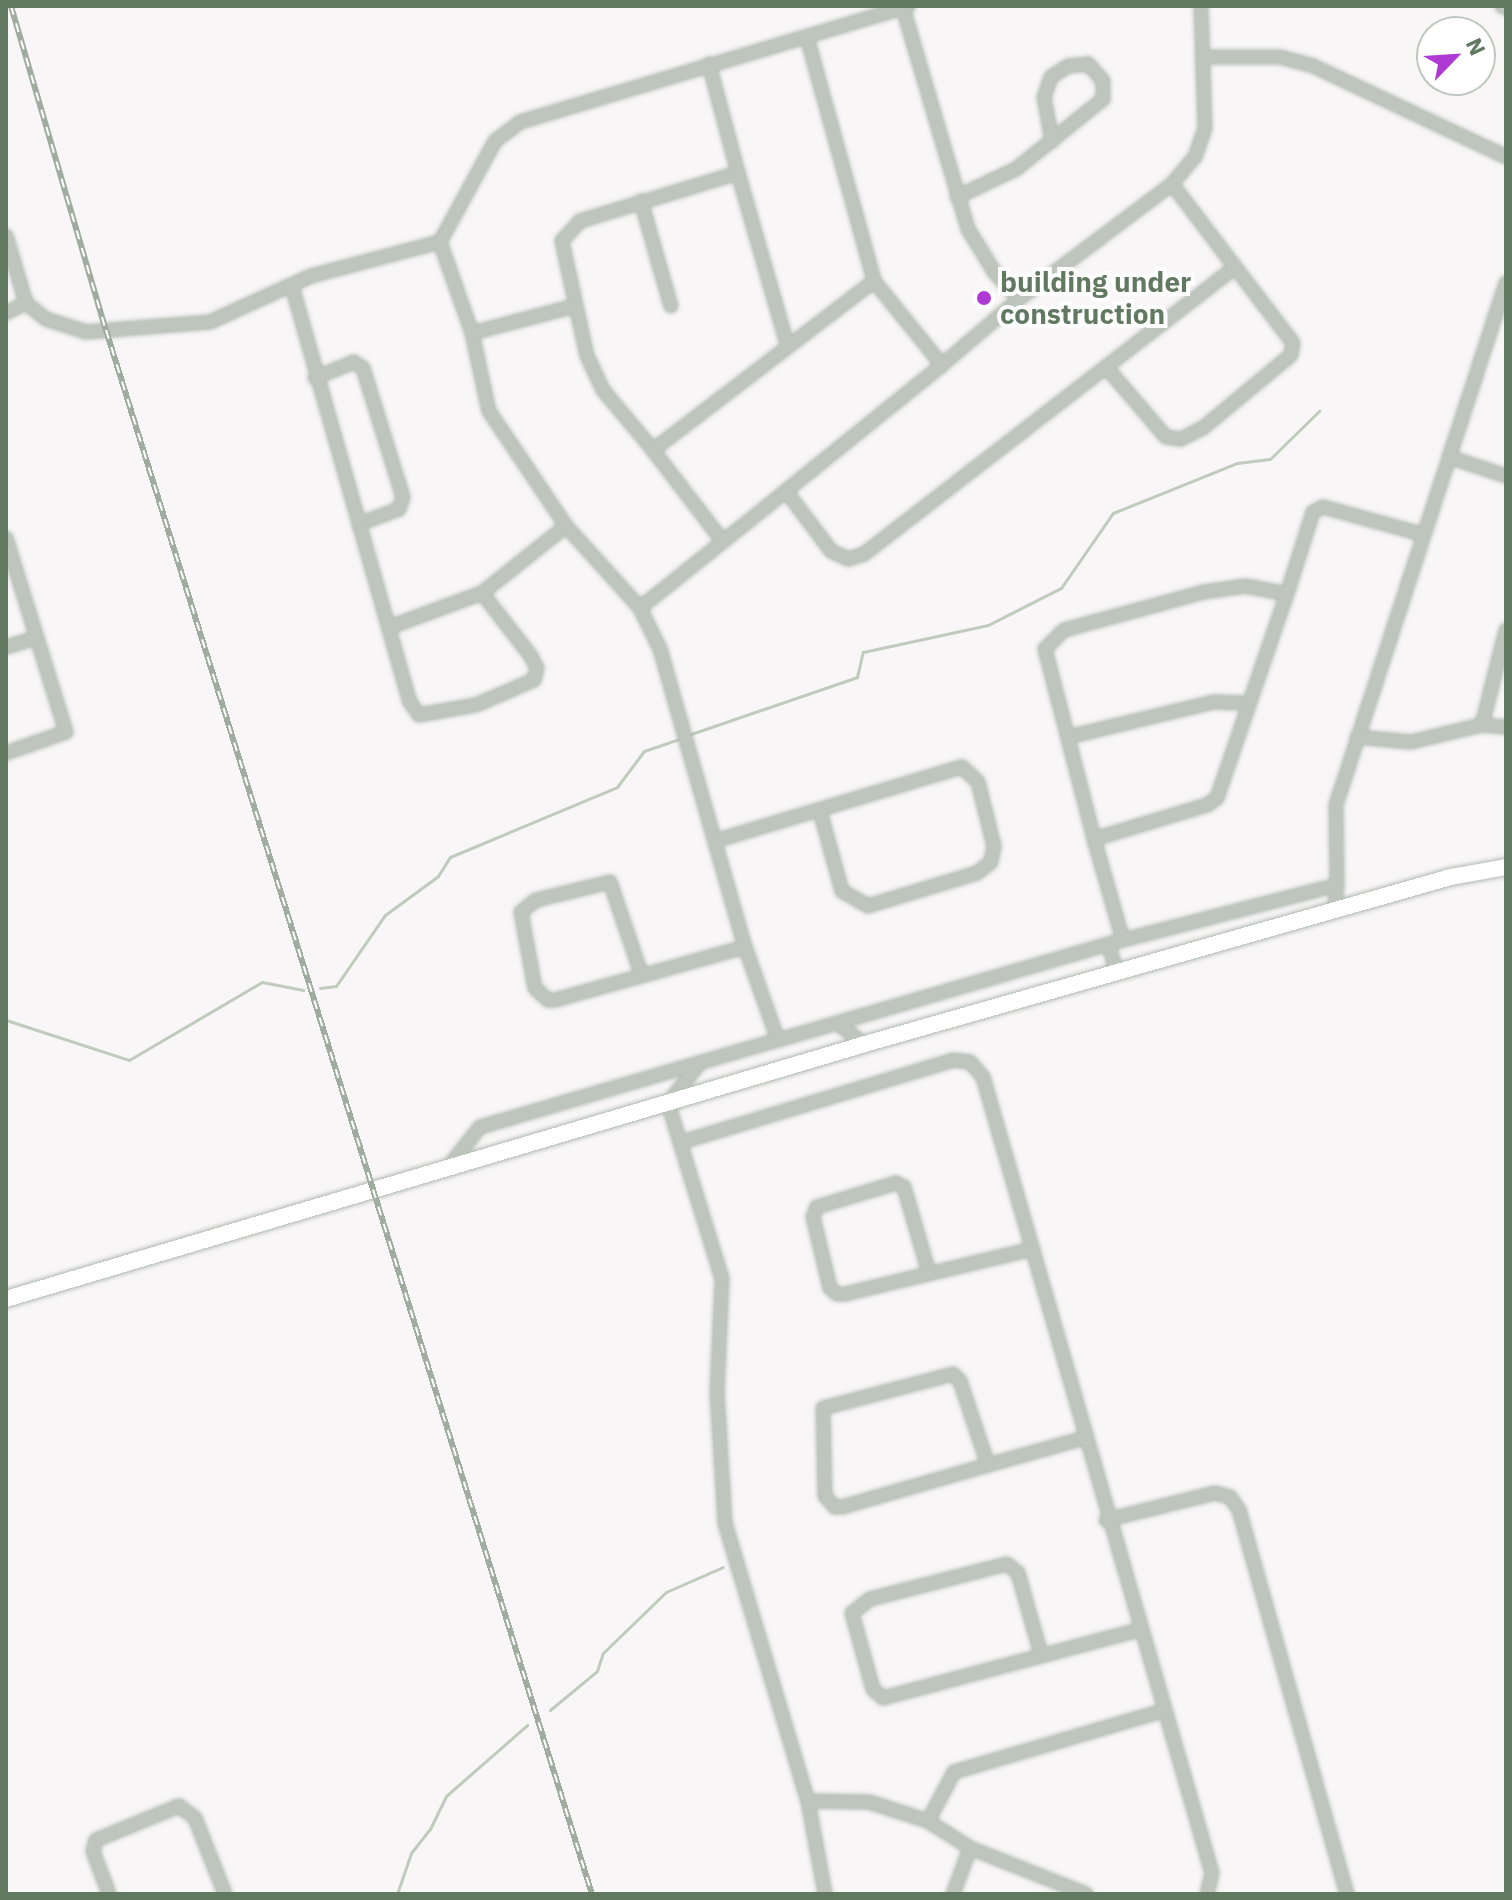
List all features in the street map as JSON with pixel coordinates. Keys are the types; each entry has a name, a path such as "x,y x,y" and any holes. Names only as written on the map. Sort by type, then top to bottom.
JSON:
{"street":[{"path":"640,608 721,539 786,491 942,365 1019,299 1172,184 1195,157 1205,128 1201,6"},
{"path":"6,236 26,303 72,330 210,322 292,286 440,242 495,141 520,122 906,7 957,197 995,273 1019,299"},
{"path":"807,37 874,281 942,365"},
{"path":"1205,57 1280,57 1313,66 1506,157"},
{"path":"709,64 787,344"},
{"path":"957,197 1016,169 1052,141 1103,99 1103,81 1088,64 1068,66 1051,77 1044,97 1052,141"},
{"path":"721,539 603,390 587,356 562,241 569,229 641,201 738,173"},
{"path":"1106,367 1166,437 1181,439 1203,428 1291,355 1293,343 1172,184"},
{"path":"641,201 671,306"},
{"path":"440,242 472,333 489,411 566,526 640,608 660,649 718,840 745,947 778,1040"},
{"path":"786,491 831,551 848,559 864,554 1235,267"},
{"path":"653,450 787,344 874,281"},
{"path":"1335,910 1336,805 1506,283"},
{"path":"292,286 315,378 410,702 419,715 514,692 534,680 537,668 482,593"},
{"path":"6,313 26,303"},
{"path":"472,333 575,306"},
{"path":"315,378 354,362 363,368 403,497 399,509 359,524"},
{"path":"1449,457 1506,476"},
{"path":"1094,839 1217,798 1313,512 1323,507 1422,534"},
{"path":"390,627 482,593 566,526"},
{"path":"6,538 66,732 6,753"},
{"path":"1123,940 1045,649 1052,637 1204,592 1246,586 1287,594"},
{"path":"1482,725 1506,630"},
{"path":"6,647 36,638"},
{"path":"1068,737 1214,702 1248,703"},
{"path":"1357,737 1411,742 1482,725 1506,727"},
{"path":"718,840 962,767 978,782 994,846 991,862 977,873 868,906 842,891 820,811"},
{"path":"6,1299 865,1044 1451,877 1506,867"},
{"path":"642,976 610,882 536,900 521,912 520,928 542,997 555,1000 642,976 745,947"},
{"path":"445,1171 480,1127 1108,944 1337,885"},
{"path":"1108,944 1117,972"},
{"path":"838,1024 865,1044"},
{"path":"682,1142 953,1060 970,1062 983,1077 1106,1520 1212,1873 1207,1894"},
{"path":"668,1103 699,1064"},
{"path":"668,1103 722,1279 717,1392 725,1523 808,1801 825,1894"},
{"path":"929,1273 908,1195 896,1183 817,1207 813,1217 830,1288 837,1294 929,1273 1033,1249"},
{"path":"988,1465 960,1381 953,1374 823,1408 825,1496 835,1507 988,1465 1085,1438"},
{"path":"1106,1520 1215,1493 1230,1497 1239,1510 1347,1894"},
{"path":"1041,1654 1018,1573 1007,1564 870,1599 852,1613 873,1689 883,1698 1138,1630"},
{"path":"928,1821 954,1772 1162,1711"},
{"path":"808,1801 869,1802 928,1821 970,1848 1086,1894"},
{"path":"109,1894 93,1851 96,1840 179,1806 195,1818 225,1894"},
{"path":"953,1894 970,1848"}],"waterway":[{"path":"688,735 857,677 863,652 988,625 1061,588 1113,513 1237,463 1270,459 1319,411"},
{"path":"320,988 336,986 385,915 438,876 450,857 617,787 644,751 681,738"},
{"path":"6,1020 129,1060 262,982 303,990"},
{"path":"550,1710 597,1671 603,1653 666,1592 723,1567"},
{"path":"397,1894 411,1853 430,1829 446,1796 527,1725"}],"railway":[{"path":"11,6 106,330 592,1894"}],"place":[{"name":"building under construction","path":"984,298"}]}
